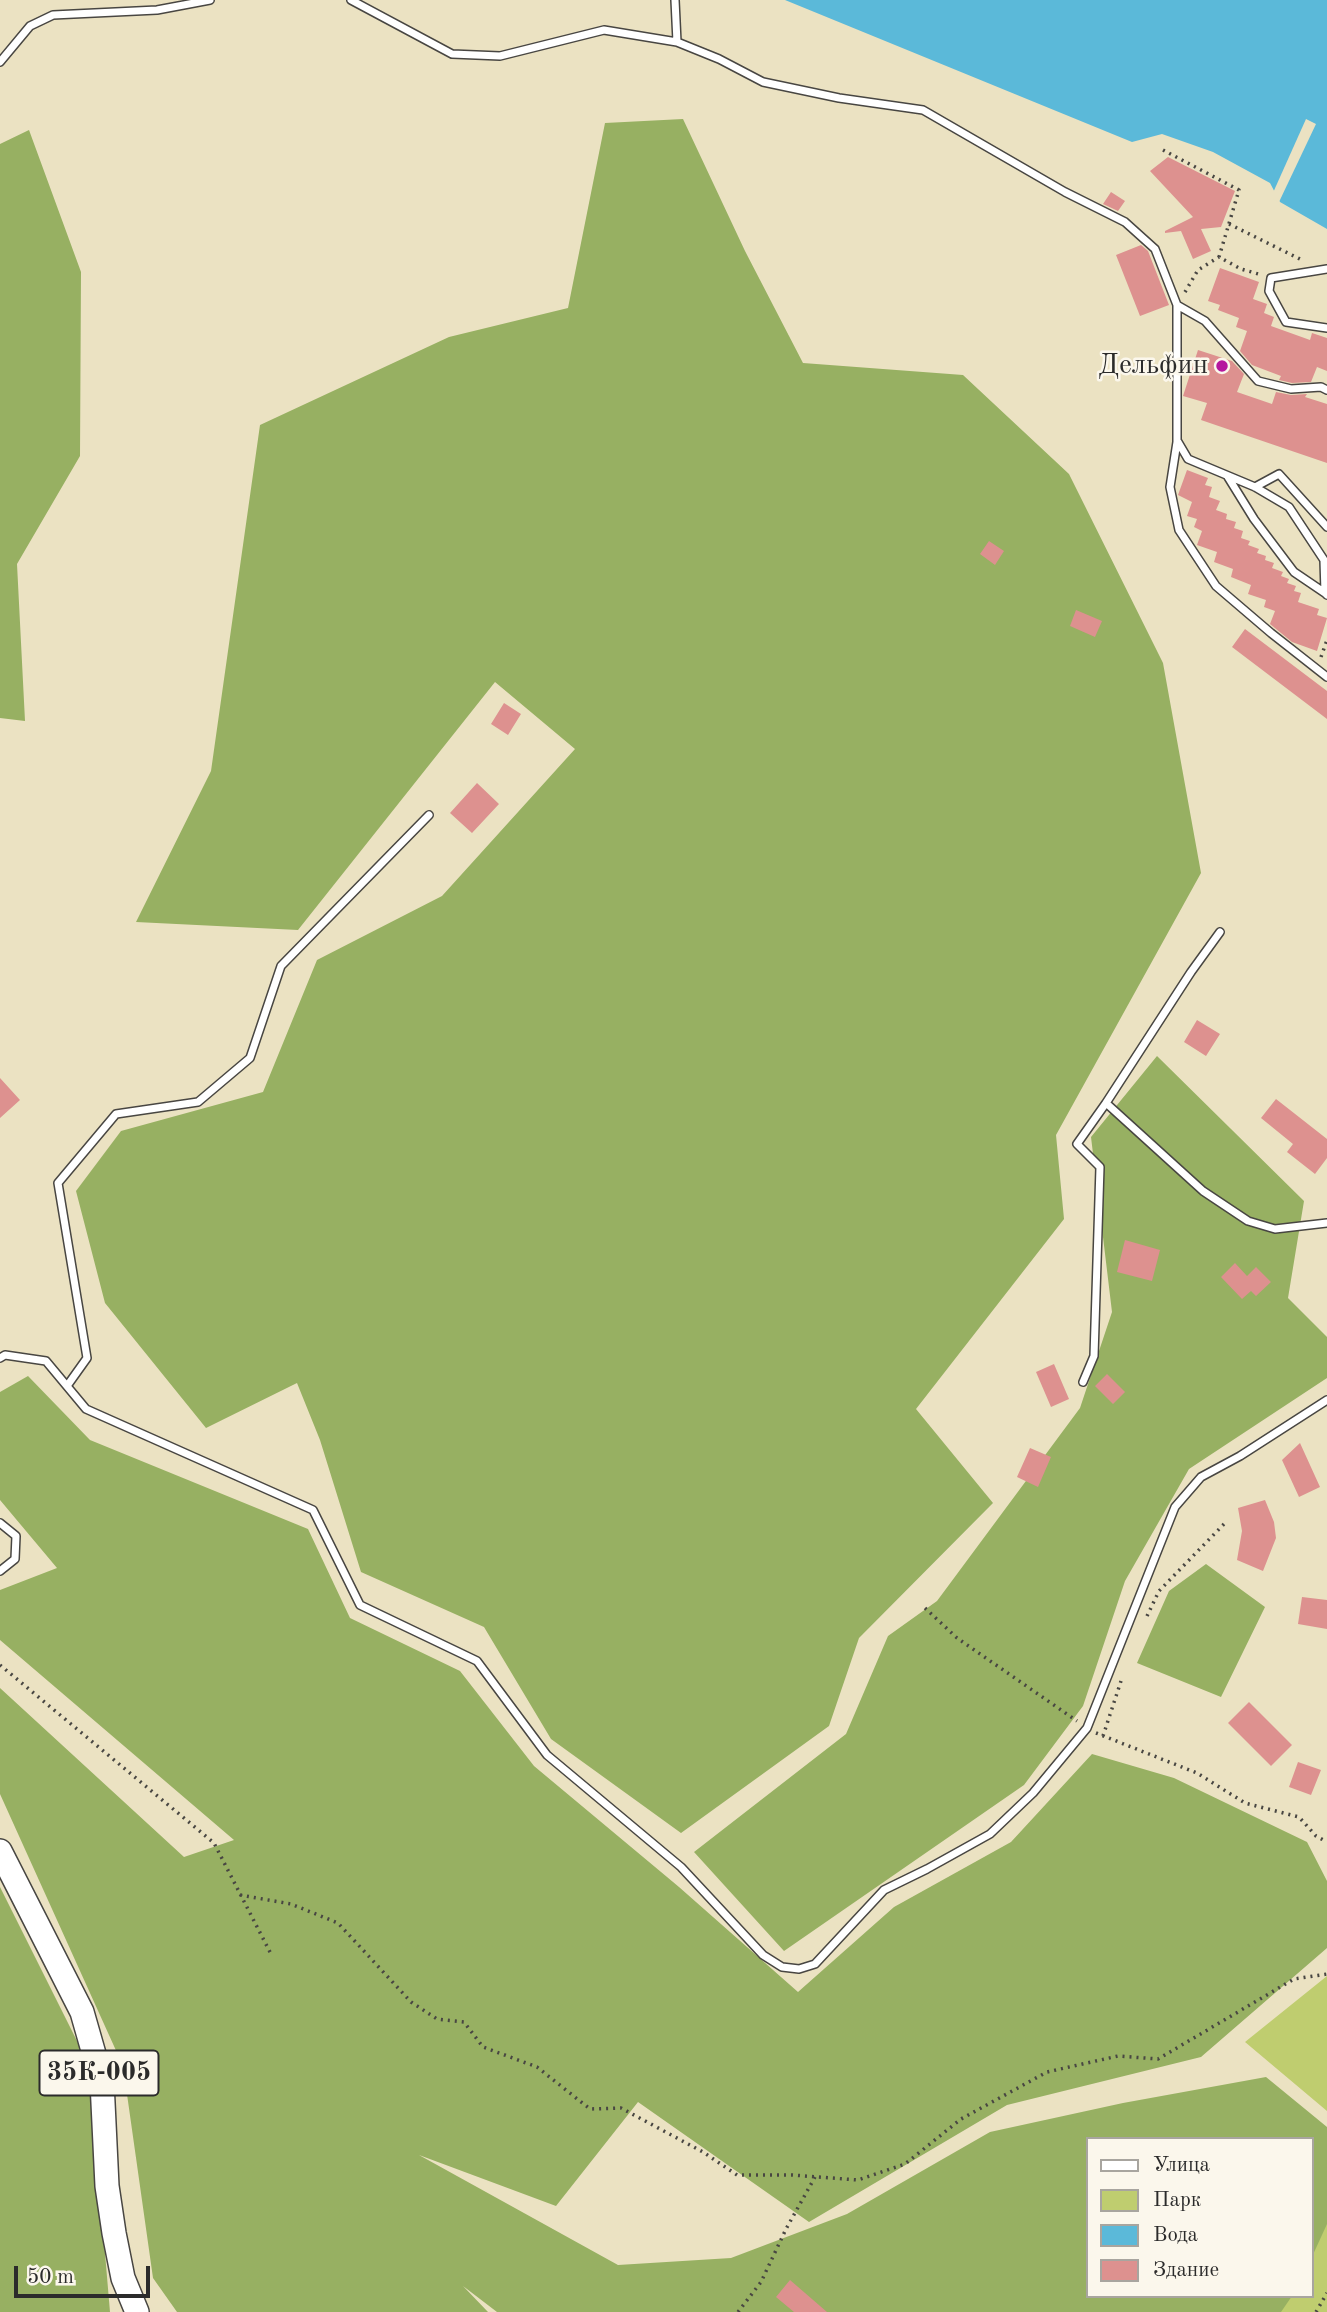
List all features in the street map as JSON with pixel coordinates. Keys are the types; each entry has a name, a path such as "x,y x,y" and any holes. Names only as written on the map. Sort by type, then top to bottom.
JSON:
{"main road":[{"name":"35К-005","path":"0,1851 82,2012 102,2082 107,2186 114,2233 123,2278 137,2312"}],"lane":[{"path":"0,62 30,26 53,15 157,10 210,0"},
{"path":"351,0 452,54 500,56 604,30 677,42 719,59 763,82 839,98 923,110 1065,192 1125,222 1155,249 1177,305 1177,442 1170,487 1179,530 1216,586 1270,633 1327,677"},
{"path":"675,0 677,42"},
{"path":"1325,270 1271,278 1269,291 1286,322 1327,328"},
{"path":"1177,305 1205,321 1258,381 1291,390 1321,387 1327,390"},
{"path":"1177,442 1188,459 1255,487 1289,507 1325,560 1326,594"},
{"path":"1255,487 1279,474 1327,527"},
{"path":"1228,476 1254,519 1294,572 1326,594"},
{"path":"67,1386 87,1358 58,1184 116,1114 198,1102 250,1058 281,966 429,816"},
{"path":"1083,1382 1094,1356 1100,1167 1077,1144 1220,932"},
{"path":"1106,1103 1203,1191 1248,1221 1275,1228 1327,1223"},
{"path":"0,1358 5,1355 46,1362 86,1409 313,1510 360,1605 477,1661 547,1755 681,1867 763,1955 782,1967 799,1969 814,1964 884,1889 990,1834 1033,1793 1087,1728 1175,1507 1201,1477 1240,1456 1327,1400"},
{"path":"0,1523 16,1536 15,1559 0,1571"}],"path":[{"path":"1163,150 1239,190 1219,257 1198,270 1177,305"},
{"path":"1228,224 1325,270"},
{"path":"1219,257 1241,269 1271,278"},
{"path":"1317,668 1327,640"},
{"path":"1143,1624 1159,1591 1226,1522"},
{"path":"925,1608 957,1637 1087,1728 1197,1773 1245,1803 1299,1817 1316,1836 1327,1842"},
{"path":"0,1665 214,1843 271,1954"},
{"path":"1103,1736 1124,1672"},
{"path":"240,1895 291,1904 338,1923 411,2003 437,2019 464,2022 482,2047 537,2067 590,2109 621,2108 703,2152 737,2175 858,2180 905,2164 961,2119 1047,2072 1118,2056 1158,2059 1294,1979 1327,1974"},
{"path":"738,2312 761,2282 815,2177"},
{"path":"1316,2312 1327,2293"}],"green space":[{"path":"683,119 745,251 803,363 963,375 1069,474 1163,663 1201,873 1056,1135 1064,1219 916,1409 993,1503 859,1638 829,1726 681,1833 551,1739 484,1627 361,1572 320,1440 297,1383 206,1428 105,1303 76,1191 121,1131 263,1092 317,960 442,896 575,749 495,682 298,930 136,922 211,771 260,425 449,337 568,308 605,123"},
{"path":"29,130 81,272 80,456 17,564 25,721 0,718 0,144"},
{"path":"1157,1056 1304,1201 1288,1298 1327,1337 1327,1378 1189,1469 1125,1581 1083,1706 1024,1785 784,1951 694,1852 846,1734 888,1636 937,1601 1080,1408 1112,1312 1091,1137"},
{"path":"28,1376 90,1440 308,1529 350,1618 460,1671 534,1766 679,1887 798,1992 894,1907 1011,1842 1092,1754 1174,1778 1307,1842 1327,1881 1327,1948 1201,2057 1007,2105 809,2222 638,2102 556,2206 419,2155 618,2265 731,2258 847,2214 990,2132 1123,2103 1266,2077 1327,2127 1327,2224 1313,2255 1313,2137 1086,2137 1086,2298 1291,2298 1281,2312 497,2312 463,2286 488,2312 177,2312 153,2278 123,2066 0,1794 0,1688 184,1857 234,1840 0,1640 0,1590 57,1568 0,1500 0,1392"},
{"path":"1206,1564 1265,1607 1221,1697 1137,1663 1169,1591"},
{"path":"0,1887 89,2065 110,2312 0,2312"},
{"path":"1327,1976 1327,2111 1245,2042"},
{"path":"1327,2221 1327,2312 1276,2312 1284,2298 1313,2298 1313,2246"}],"water":[{"path":"785,0 1327,0 1327,229 1280,202 1270,183 1213,152 1162,134 1132,142"}],"pier":[{"path":"1306,119 1316,124 1279,202 1274,200 1272,195"}],"building":[{"path":"1168,157 1235,191 1221,227 1201,229 1211,251 1193,259 1181,231 1165,233 1193,217 1150,171"},
{"path":"1111,192 1125,201 1118,211 1103,204"},
{"path":"1141,245 1148,251 1169,305 1140,316 1116,255"},
{"path":"1220,268 1259,282 1253,299 1267,304 1264,313 1274,317 1271,326 1310,340 1312,333 1327,338 1327,371 1317,367 1311,382 1292,383 1279,380 1281,376 1252,365 1240,351 1247,331 1236,327 1239,318 1218,310 1220,305 1208,301"},
{"path":"1198,350 1232,361 1244,374 1237,392 1272,404 1276,392 1307,394 1305,397 1327,404 1327,463 1201,420 1207,403 1183,396"},
{"path":"1187,470 1208,478 1205,485 1212,487 1209,497 1220,501 1216,510 1227,514 1226,519 1236,522 1234,528 1243,531 1241,538 1250,541 1248,545 1259,549 1257,553 1266,556 1265,560 1274,563 1272,568 1283,572 1281,576 1289,579 1287,583 1296,586 1294,591 1301,593 1298,602 1319,609 1317,615 1327,618 1317,651 1292,642 1270,624 1275,611 1264,607 1266,600 1248,594 1251,585 1231,577 1233,569 1214,562 1217,552 1197,545 1202,531 1194,527 1197,519 1187,516 1192,502 1178,495"},
{"path":"989,541 1004,551 995,565 980,554"},
{"path":"1076,610 1102,621 1095,637 1070,626"},
{"path":"1245,629 1327,691 1327,719 1232,647"},
{"path":"504,703 521,714 508,735 491,724"},
{"path":"477,783 499,804 472,833 450,813"},
{"path":"1197,1020 1220,1034 1206,1056 1184,1042"},
{"path":"0,1078 20,1100 0,1118"},
{"path":"1276,1099 1327,1139 1327,1158 1315,1174 1287,1152 1293,1144 1261,1118"},
{"path":"1125,1240 1160,1250 1152,1281 1117,1272"},
{"path":"1235,1263 1247,1276 1256,1267 1271,1282 1256,1296 1251,1291 1242,1299 1221,1277"},
{"path":"1054,1364 1069,1399 1051,1407 1036,1372"},
{"path":"1107,1374 1125,1392 1113,1404 1095,1386"},
{"path":"1300,1443 1320,1487 1299,1497 1282,1460"},
{"path":"1030,1448 1051,1457 1038,1487 1017,1477"},
{"path":"1265,1500 1274,1522 1276,1538 1263,1571 1237,1560 1242,1531 1238,1508"},
{"path":"1302,1597 1327,1600 1327,1629 1298,1624"},
{"path":"1249,1702 1292,1745 1271,1766 1228,1723"},
{"path":"1298,1762 1321,1770 1311,1795 1289,1787"},
{"path":"790,2280 827,2312 794,2312 776,2297"}],"place":[{"name":"Дельфин","path":"1222,366"}]}
